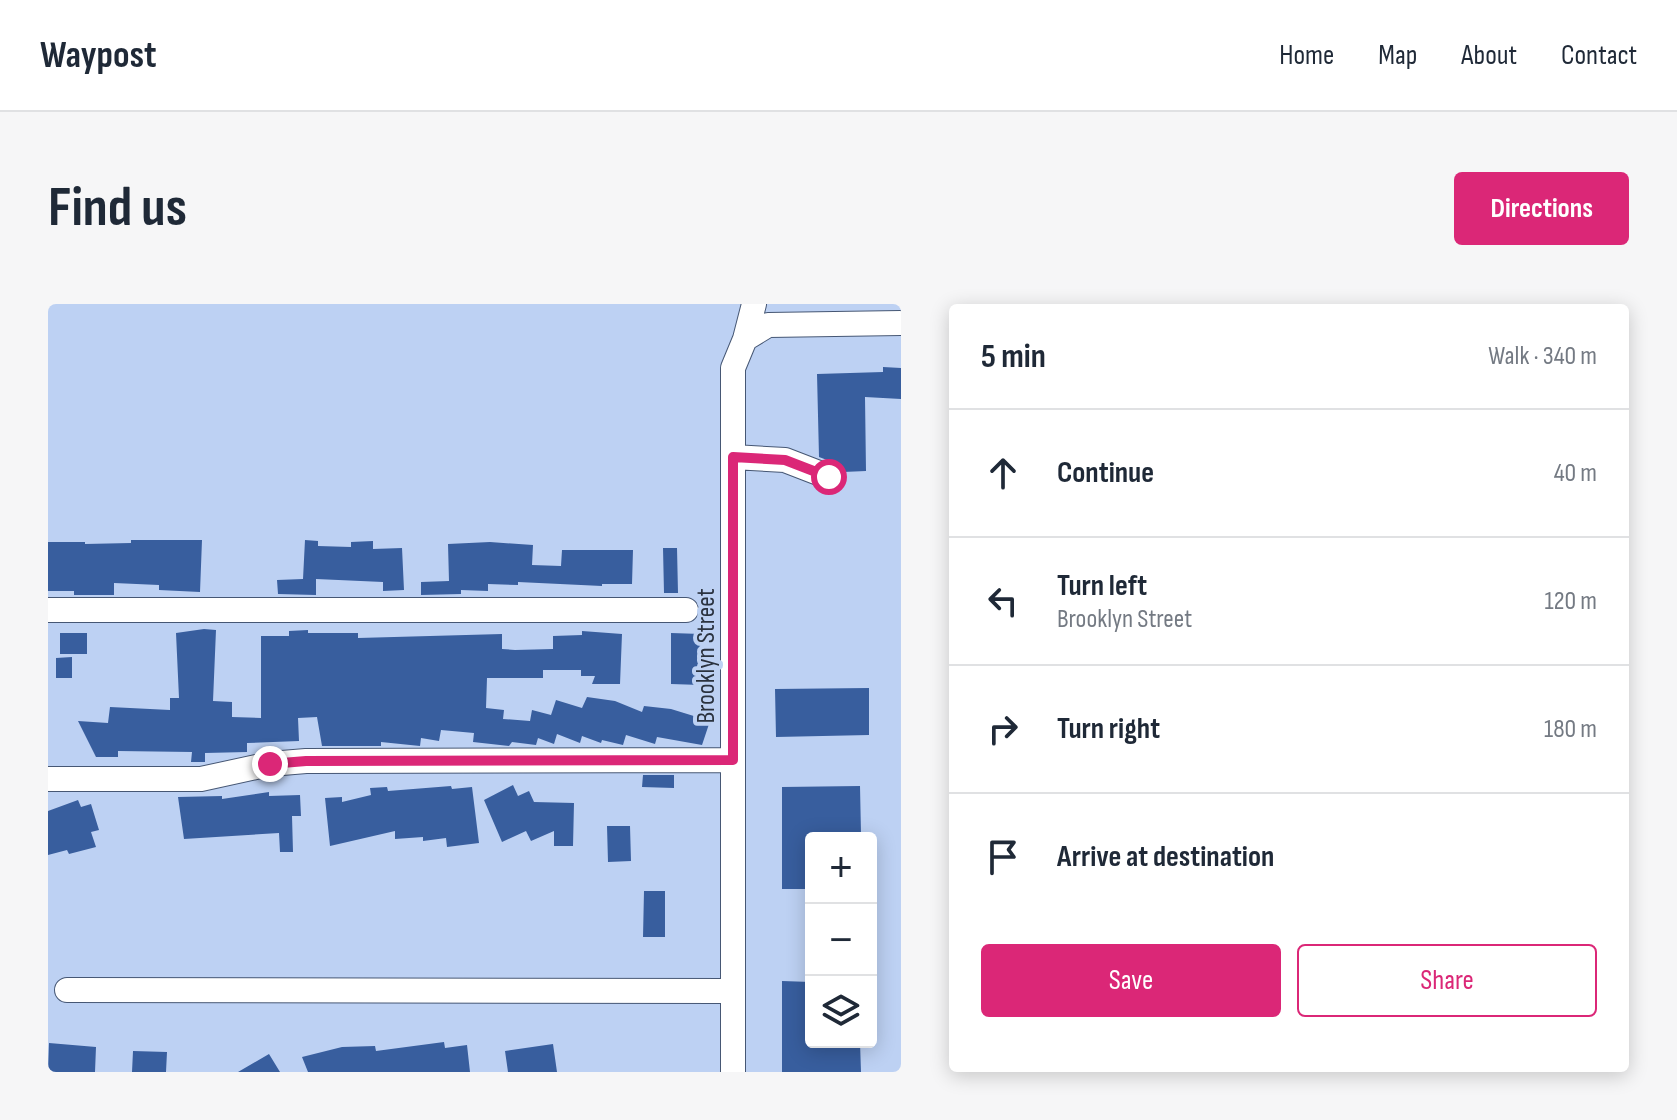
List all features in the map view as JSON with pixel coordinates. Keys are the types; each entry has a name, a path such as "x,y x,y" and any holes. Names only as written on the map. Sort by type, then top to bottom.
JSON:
{"street":[{"name":"Brooklyn Street","path":"733,1072 733,368 754,304"},
{"path":"745,339 768,325 901,323"},
{"path":"733,457 785,460 829,477"},
{"path":"48,610 686,610"},
{"path":"48,779 201,779 270,764 306,761 733,760"},
{"path":"67,990 733,991"}],"building":[{"path":"883,367 901,368 901,399 865,397 866,471 843,472 835,463 819,457 817,374 883,372"},
{"path":"131,540 202,540 200,592 159,590 159,585 114,583 114,595 74,595 74,591 48,591 48,542 131,543"},
{"path":"305,540 318,541 318,546 351,547 351,542 373,541 373,549 402,548 404,590 383,591 383,582 316,579 316,595 278,594 277,580 303,579"},
{"path":"490,542 533,545 532,565 561,566 562,550 633,550 632,584 602,586 518,582 518,585 488,584 488,591 461,590 461,594 421,595 421,582 449,581 448,544"},
{"path":"663,548 677,548 678,593 664,593"},
{"path":"216,630 213,701 232,702 232,717 261,718 261,636 289,636 289,631 308,630 308,633 358,633 358,638 502,634 502,649 515,650 553,649 553,636 582,635 582,631 622,634 620,684 592,684 595,676 581,676 581,670 543,670 543,678 487,678 486,708 504,710 503,719 530,721 532,710 551,715 556,700 582,708 587,697 615,701 642,712 644,706 671,709 710,721 702,745 657,737 655,744 626,735 623,745 602,740 601,743 582,736 580,743 557,734 554,744 538,738 536,745 512,742 509,746 473,742 474,733 441,730 439,741 421,738 420,746 381,742 381,746 322,746 317,717 298,718 299,741 247,743 247,752 205,753 205,762 191,762 192,752 118,751 118,757 96,757 78,721 108,723 110,707 170,710 170,698 179,698 176,633"},
{"path":"60,633 87,633 87,654 60,654"},
{"path":"671,633 701,634 701,685 671,684"},
{"path":"72,657 72,678 56,678 56,658"},
{"path":"869,688 869,735 776,737 775,689"},
{"path":"643,775 674,775 674,788 642,787"},
{"path":"513,785 518,796 529,791 534,802 574,803 573,846 554,846 554,831 531,841 526,831 502,842 484,800"},
{"path":"451,786 452,789 472,787 479,843 447,847 446,838 423,841 423,837 395,839 395,831 330,846 325,798 342,797 342,802 371,795 370,788 387,787 388,791"},
{"path":"860,786 861,832 805,832 805,889 782,889 782,787"},
{"path":"269,792 269,796 300,795 301,816 292,816 293,852 280,852 279,833 184,839 178,797 222,796 222,799"},
{"path":"78,800 81,807 91,804 99,830 91,832 96,847 69,854 67,850 48,855 48,811"},
{"path":"607,826 630,826 631,861 608,862"},
{"path":"644,891 665,891 665,937 643,937"},
{"path":"782,981 805,982 805,1048 860,1048 861,1072 782,1072"},
{"path":"444,1042 445,1048 467,1045 470,1072 308,1072 302,1057 342,1047 375,1046 376,1051"},
{"path":"49,1043 96,1047 95,1072 48,1072"},
{"path":"553,1044 557,1072 508,1072 505,1051"},
{"path":"133,1051 167,1052 166,1072 132,1072"},
{"path":"269,1054 280,1072 238,1072"}],"route":[{"path":"270,764 306,761 733,760 733,457 785,460 829,477"}]}
